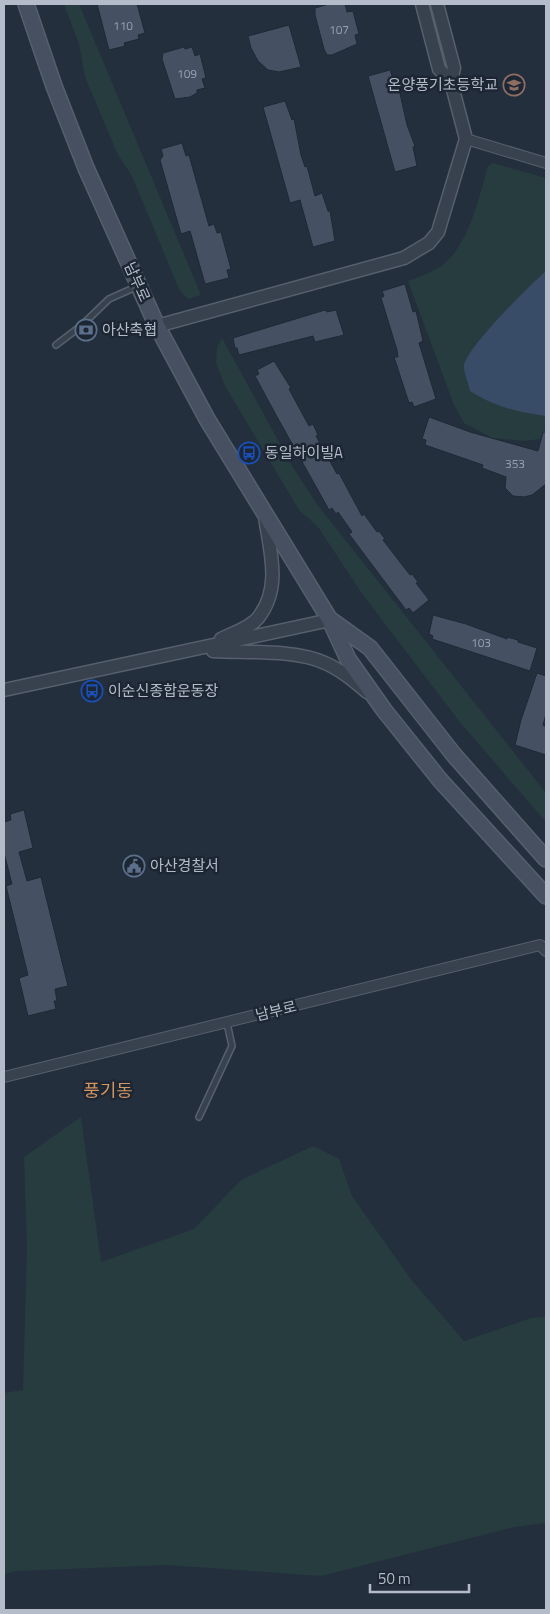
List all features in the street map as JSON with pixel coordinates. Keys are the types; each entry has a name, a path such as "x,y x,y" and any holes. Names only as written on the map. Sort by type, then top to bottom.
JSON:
{"main road":[{"name":"남부로","path":"26,4 54,86 86,168 157,326 207,419 330,620 348,659 376,699 440,780 546,896"},
{"name":"남부로","path":"330,620 370,648 454,755 546,859"}],"street":[{"path":"422,4 439,69 451,82"},
{"path":"157,326 416,252 429,244 438,232 466,139 451,82 454,68 437,4"},
{"path":"466,139 546,164"},
{"path":"195,650 251,624 258,619 269,599 274,575 265,515"},
{"path":"4,690 330,620"},
{"path":"195,650 291,655 324,662 347,675 376,699"},
{"name":"남부로","path":"4,1077 540,945 546,951"}],"lane":[{"path":"56,345 81,326 108,299 139,286"},
{"path":"199,1117 232,1046 227,1023"}],"green space":[{"path":"64,4 79,4 201,295 188,299 179,289 132,176 118,155 85,77 79,44"},
{"path":"493,163 546,178 546,438 525,441 492,438 464,423 454,405 408,281 440,266 456,250 463,240 478,202 488,166"},
{"path":"222,338 291,464 316,503 546,793 546,822 459,721 363,595 318,527 299,510 225,386 216,363 217,347"},
{"path":"81,1117 101,1262 194,1229 241,1180 313,1146 339,1159 352,1196 410,1278 464,1341 531,1318 546,1317 546,1523 514,1527 321,1576 167,1565 17,1571 4,1574 4,1393 23,1390 27,1248 24,1157"}],"water":[{"path":"546,271 546,416 507,408 479,397 470,391 464,365 488,330"}],"building":[{"path":"97,4 137,4 145,33 138,35 139,39 124,43 125,46 109,50"},
{"path":"329,4 345,4 347,12 353,11 359,34 355,35 357,44 332,55 327,55 324,49 315,15 315,8"},
{"path":"289,25 301,67 279,72 268,70 258,61 251,48 248,36"},
{"path":"184,47 185,49 192,47 195,56 200,54 206,78 202,79 205,88 197,90 197,93 190,97 175,99 162,59 163,53"},
{"path":"390,70 397,89 399,89 407,125 415,146 413,147 417,166 395,172 368,76"},
{"path":"285,101 292,120 294,119 301,155 305,167 307,166 315,196 322,193 328,211 330,211 335,241 313,247 300,200 290,203 263,107"},
{"path":"182,143 186,156 189,155 209,226 214,224 217,233 221,232 231,269 227,270 229,278 205,284 190,231 181,234 160,160 163,156 161,149"},
{"path":"405,284 413,312 416,311 423,341 419,343 436,399 414,407 412,402 409,403 394,357 398,357 397,350 381,298 384,296 382,291"},
{"path":"325,310 327,312 336,310 344,335 315,342 313,336 239,355 237,348 235,348 233,338"},
{"path":"274,361 291,388 289,389 309,426 313,424 318,435 316,436 362,516 364,514 377,532 379,531 385,539 383,540 410,575 412,574 418,582 416,583 429,600 413,613 409,608 406,610 349,534 352,532 338,512 336,514 332,508 329,510 276,415 255,376 259,374 257,370"},
{"path":"429,417 470,432 538,451 543,432 546,432 546,484 532,495 524,497 513,496 505,488 506,477 482,468 483,465 425,445 426,440 422,439"},
{"path":"433,615 466,624 507,639 507,637 518,640 518,642 537,648 530,671 432,639 433,636 429,634"},
{"path":"537,673 546,676 546,714 543,725 546,727 546,755 515,745 521,720"},
{"path":"24,810 33,848 19,852 27,881 41,877 68,986 55,989 57,1001 54,1001 56,1009 28,1016 19,978 28,975 6,886 12,884 4,853 4,822 11,820 10,814"}],"place":[{"name":"온양풍기초등학교","path":"514,85"},
{"name":"아산축협","path":"86,330"},
{"name":"동일하이빌A","path":"249,453"},
{"name":"이순신종합운동장","path":"92,691"},
{"name":"아산경찰서","path":"134,866"}],"district":[{"name":"풍기동","path":"108,1091"}]}
